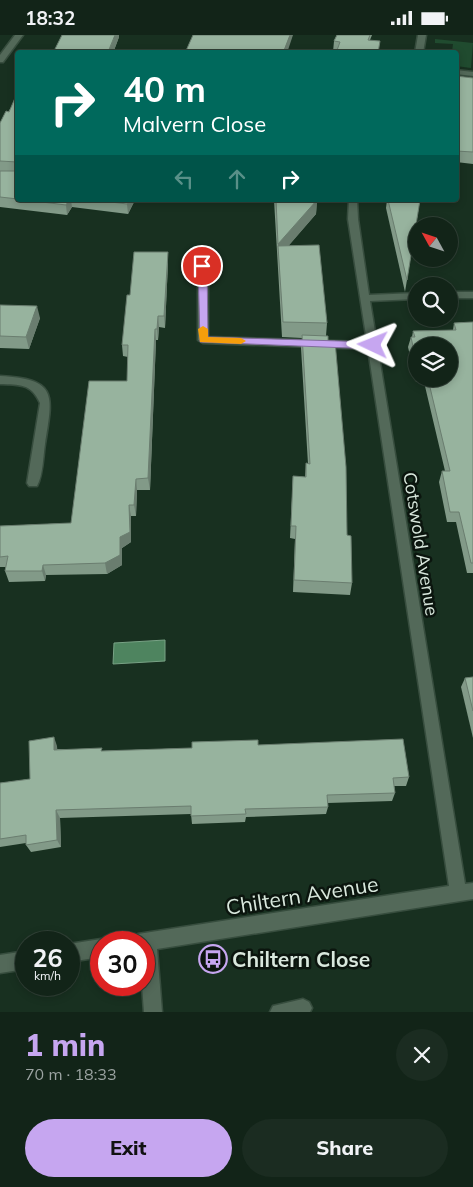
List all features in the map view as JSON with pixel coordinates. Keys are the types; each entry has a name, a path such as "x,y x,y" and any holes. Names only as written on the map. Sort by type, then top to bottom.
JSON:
{"street":[{"path":"0,60 19,35"},
{"path":"420,50 422,35"},
{"path":"459,72 473,74"},
{"name":"Cotswold Avenue","path":"354,202 354,219 365,298 465,892"},
{"path":"202,266 203,340 373,345"},
{"path":"458,295 473,295"},
{"path":"365,298 408,296"},
{"path":"0,380 19,381 35,386 40,390 46,403 33,483"},
{"name":"Chiltern Avenue","path":"155,940 465,892"},
{"path":"0,964 15,962"},
{"path":"151,996 153,1012"},
{"path":"279,1012 303,1008"}],"shaded area":[{"path":"435,39 473,43 471,68 459,66 459,50 452,50 453,44 435,43"},
{"path":"165,640 165,661 113,664 114,643"}],"building":[{"path":"62,35 115,35 109,50 54,50"},
{"path":"193,35 290,35 284,50 186,50"},
{"path":"337,35 370,35 368,40 380,41 378,50 337,50 340,42 334,41"},
{"path":"459,76 473,78 473,152 459,151"},
{"path":"15,98 15,162 0,161 0,123 6,111 9,112"},
{"path":"0,171 15,171 15,199 0,197"},
{"path":"42,202 68,202 66,205"},
{"path":"111,202 128,202 127,204"},
{"path":"276,202 315,202 278,244"},
{"path":"388,202 420,202 417,217 408,217 409,267 407,280"},
{"path":"319,245 327,323 283,322 278,246"},
{"path":"134,252 168,252 164,316 158,316 157,329 155,329 148,478 136,479 134,505 129,505 130,532 120,537 120,555 105,563 43,565 42,571 5,571 8,556 0,557 0,526 71,523 89,381 127,381 128,345 122,345 127,295 130,295"},
{"path":"0,305 37,306 26,337 0,336"},
{"path":"473,322 473,563 471,563 459,512 450,512 442,471 450,471 430,387 458,387 458,337 415,337 413,331 456,330 455,327 458,327 458,323"},
{"path":"302,335 328,336 328,341 335,341 346,467 347,535 351,536 352,583 294,580 296,526 291,526 293,476 306,477 306,463 310,464"},
{"path":"473,677 473,711 465,678"},
{"path":"54,737 54,750 102,748 101,751 192,748 192,742 258,740 258,745 403,739 409,777 393,778 395,793 327,795 328,807 245,809 246,814 191,816 191,806 56,810 57,840 26,845 26,835 0,839 0,783 30,779 29,741"}],"slow traffic":[{"path":"203,329 203,340 241,341"}],"place":[{"name":"Chiltern Close","path":"213,959"}],"route":[{"path":"202,266 203,340 373,345"}]}
